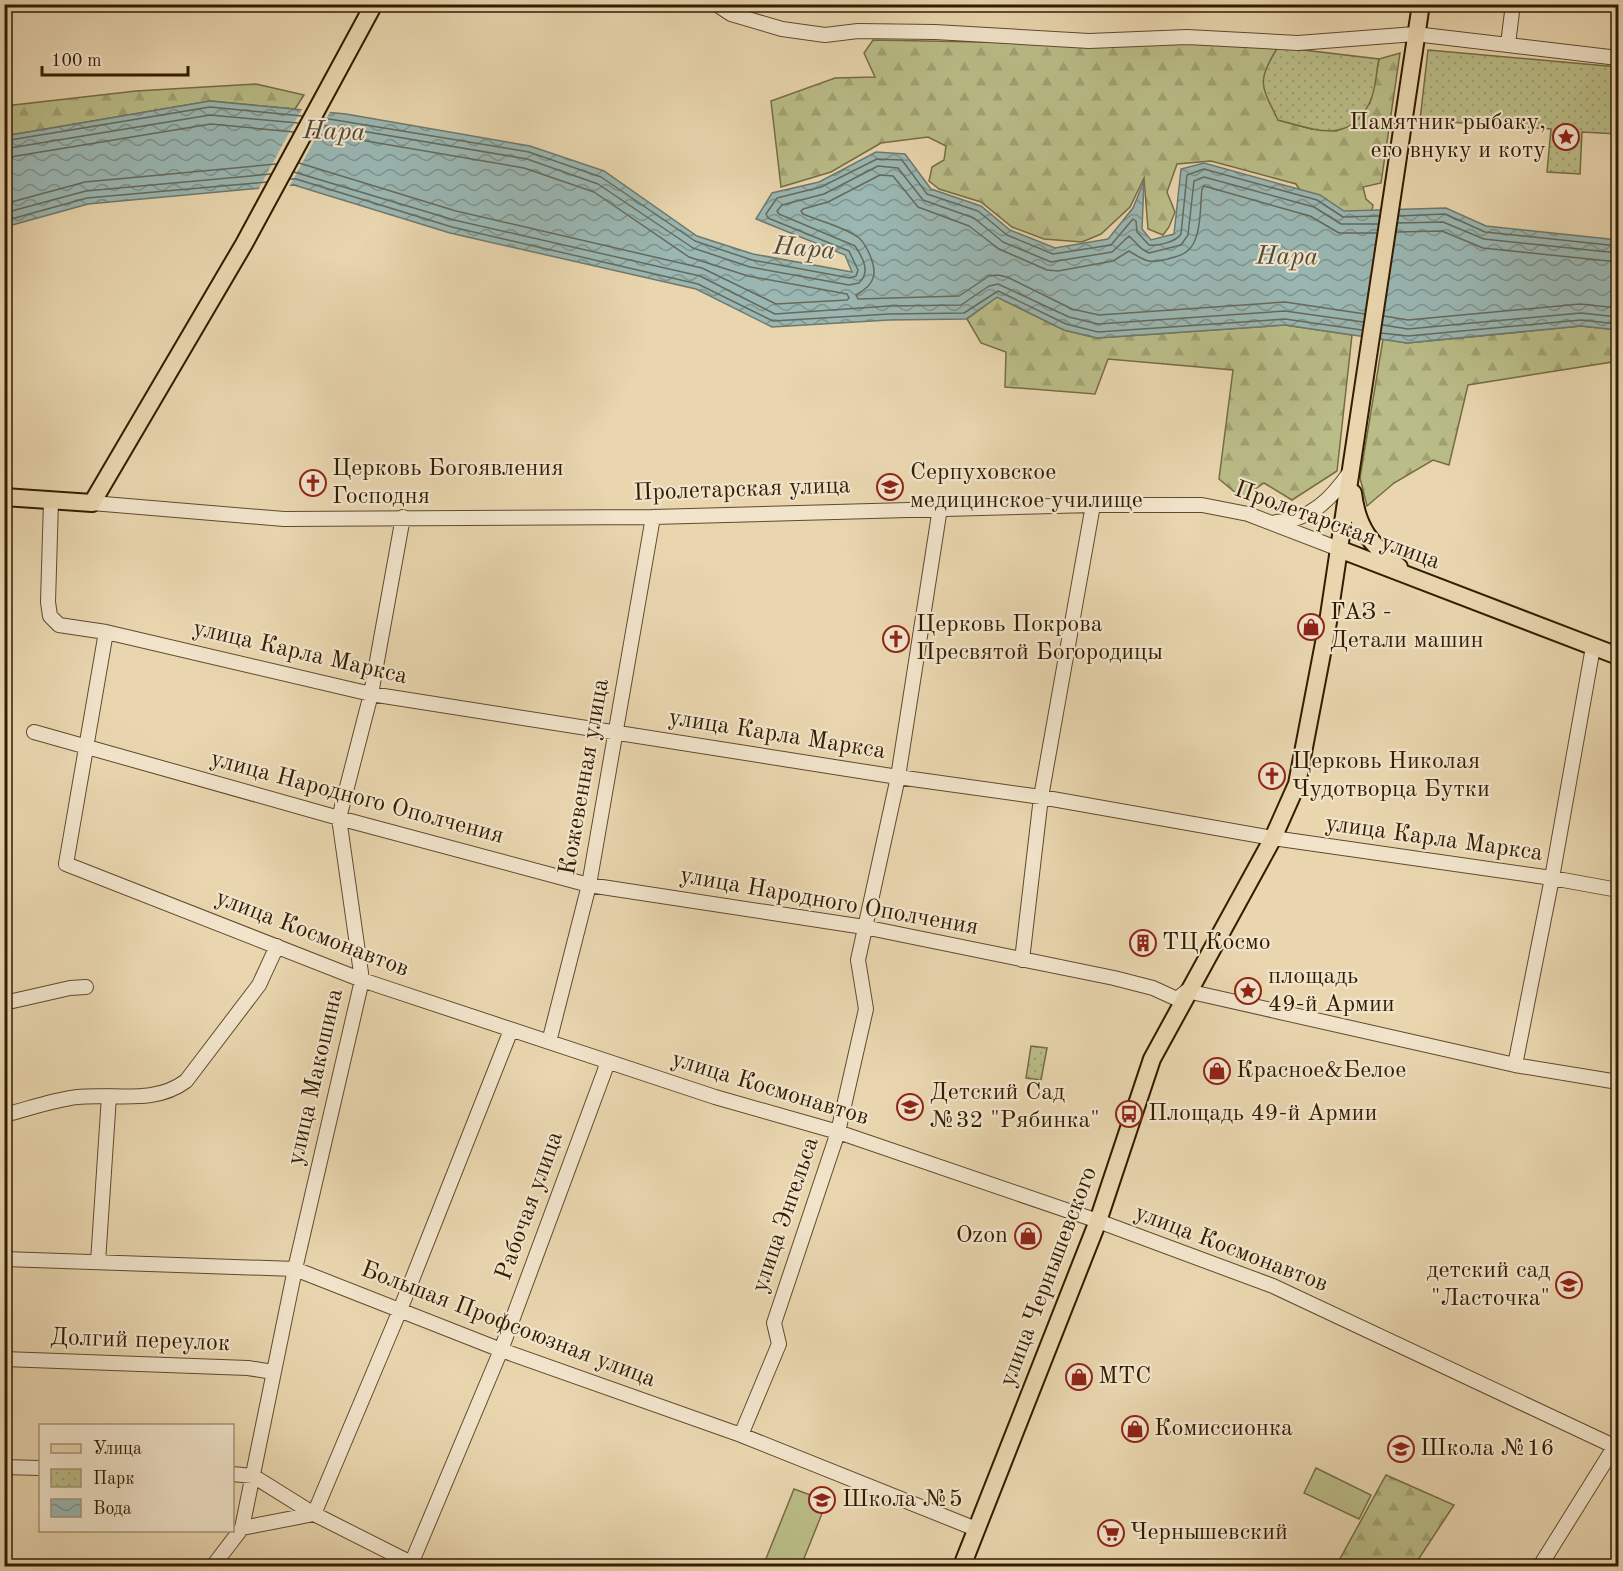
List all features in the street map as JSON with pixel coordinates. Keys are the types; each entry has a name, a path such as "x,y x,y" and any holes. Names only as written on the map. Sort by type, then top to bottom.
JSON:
{"main road":[{"path":"4,497 92,503 244,244 374,4"},
{"name":"улица Чернышевского","path":"962,1566 1098,1221 1152,1059 1187,991 1273,838 1297,784 1328,622 1421,4"},
{"path":"1350,472 1355,510 1366,536 1383,554 1412,577"},
{"name":"Пролетарская улица","path":"1339,549 1618,656"}],"street":[{"path":"716,4 731,14 782,29 825,35 858,31 935,32 1089,41 1187,37 1298,43 1415,34 1618,58"},
{"path":"1508,44 1513,4"},
{"path":"1270,522 1291,521 1323,504 1350,472"},
{"name":"улица Карла Маркса","path":"51,501 48,602 50,616 59,625 106,632 371,694 898,777 1041,797 1273,838 1552,878 1618,890"},
{"name":"Пролетарская улица","path":"92,503 284,519 653,517 940,508 1202,505 1248,514 1339,549"},
{"path":"1022,960 1041,797 1093,505"},
{"name":"улица Энгельса","path":"741,1435 779,1344 774,1323 838,1132 866,1009 858,960 898,777 940,508"},
{"name":"улица Макошина","path":"213,1566 242,1528 295,1269 362,980 339,818 371,694 403,517"},
{"name":"Кожевенная улица","path":"549,1042 590,885 653,517"},
{"path":"86,745 106,632"},
{"path":"1515,1065 1552,878 1593,647"},
{"name":"улица Народного Ополчения","path":"34,732 339,818 590,885 864,927 1114,978 1153,988 1177,999 1187,991 1515,1065 1618,1082"},
{"name":"улица Космонавтов","path":"86,745 66,864 362,980 715,1097 838,1132 1098,1221 1282,1290 1618,1445"},
{"path":"4,1115 76,1098 142,1097 174,1090 186,1081 259,985 278,946"},
{"path":"4,1003 70,988 86,987"},
{"path":"314,1514 400,1310 511,1030"},
{"name":"Рабочая улица","path":"414,1565 501,1350 608,1062"},
{"path":"98,1262 109,1096"},
{"name":"Большая Профсоюзная улица","path":"4,1259 295,1269 501,1350 741,1435 976,1529"},
{"name":"Долгий переулок","path":"4,1359 248,1368 273,1372"},
{"path":"1540,1566 1618,1445"},
{"path":"4,1467 39,1467"},
{"path":"234,1474 253,1476 314,1514 414,1565"},
{"path":"242,1528 314,1514"}],"green space":[{"path":"873,40 1140,45 1200,41 1278,47 1278,120 1311,129 1337,131 1370,103 1379,59 1400,53 1381,183 1363,187 1366,199 1373,205 1368,232 1312,209 1296,184 1211,161 1177,164 1167,192 1175,212 1163,235 1148,229 1144,178 1130,207 1101,234 1082,242 1044,239 1012,227 981,202 939,189 929,181 932,167 944,160 946,146 928,137 881,143 831,172 781,187 771,101 835,78 875,77 864,53"},
{"path":"1278,47 1379,59 1373,94 1361,117 1351,125 1329,131 1278,120 1263,84 1266,68"},
{"path":"1428,50 1618,67 1618,134 1582,132 1580,174 1547,172 1551,129 1420,120"},
{"path":"256,84 304,95 295,109 210,101 5,136 5,106 136,91"},
{"path":"997,297 1064,330 1097,338 1285,325 1352,335 1337,471 1292,500 1264,483 1242,498 1219,479 1233,370 1108,359 1095,394 1005,387 1006,352 981,343 967,319"},
{"path":"1581,326 1618,330 1618,361 1468,385 1449,465 1433,460 1394,483 1367,506 1360,478 1383,339 1407,343"},
{"path":"1031,1046 1047,1048 1041,1080 1026,1078"},
{"path":"1316,1468 1371,1495 1359,1519 1304,1493"},
{"path":"1386,1475 1454,1505 1414,1566 1336,1566"},
{"path":"794,1489 827,1501 801,1566 763,1566"}],"water":[{"name":"Нара","path":"210,101 346,114 530,146 604,171 697,236 753,254 852,272 845,255 756,219 772,193 819,182 876,152 905,154 931,189 981,206 1010,230 1055,248 1108,239 1133,208 1144,181 1142,229 1151,240 1174,234 1181,169 1204,163 1320,195 1344,211 1446,208 1486,226 1618,240 1618,330 1581,326 1407,343 1285,325 1097,338 1064,330 997,297 966,319 889,320 772,327 696,289 450,233 294,185 88,204 5,227 5,136"}],"pier":[{"path":"303,107 331,110 288,189 257,192"}],"place":[{"name":"Памятник рыбаку, его внуку и коту","path":"1566,137"},
{"name":"Церковь Богоявления Господня","path":"313,483"},
{"name":"Серпуховское медицинское училище","path":"890,487"},
{"name":"ГАЗ - Детали машин","path":"1311,627"},
{"name":"Церковь Покрова Пресвятой Богородицы","path":"896,639"},
{"name":"Церковь Николая Чудотворца Бутки","path":"1272,776"},
{"name":"ТЦ Космо","path":"1143,943"},
{"name":"площадь 49-й Армии","path":"1248,991"},
{"name":"Красное&Белое","path":"1217,1071"},
{"name":"Детский Сад №32 \"Рябинка\"","path":"910,1107"},
{"name":"Площадь 49-й Армии","path":"1129,1114"},
{"name":"Ozon","path":"1028,1236"},
{"name":"детский сад \"Ласточка\"","path":"1569,1285"},
{"name":"МТС","path":"1079,1377"},
{"name":"Комиссионка","path":"1135,1429"},
{"name":"Школа №16","path":"1401,1449"},
{"name":"Школа №5","path":"822,1500"},
{"name":"Чернышевский","path":"1111,1533"}]}
